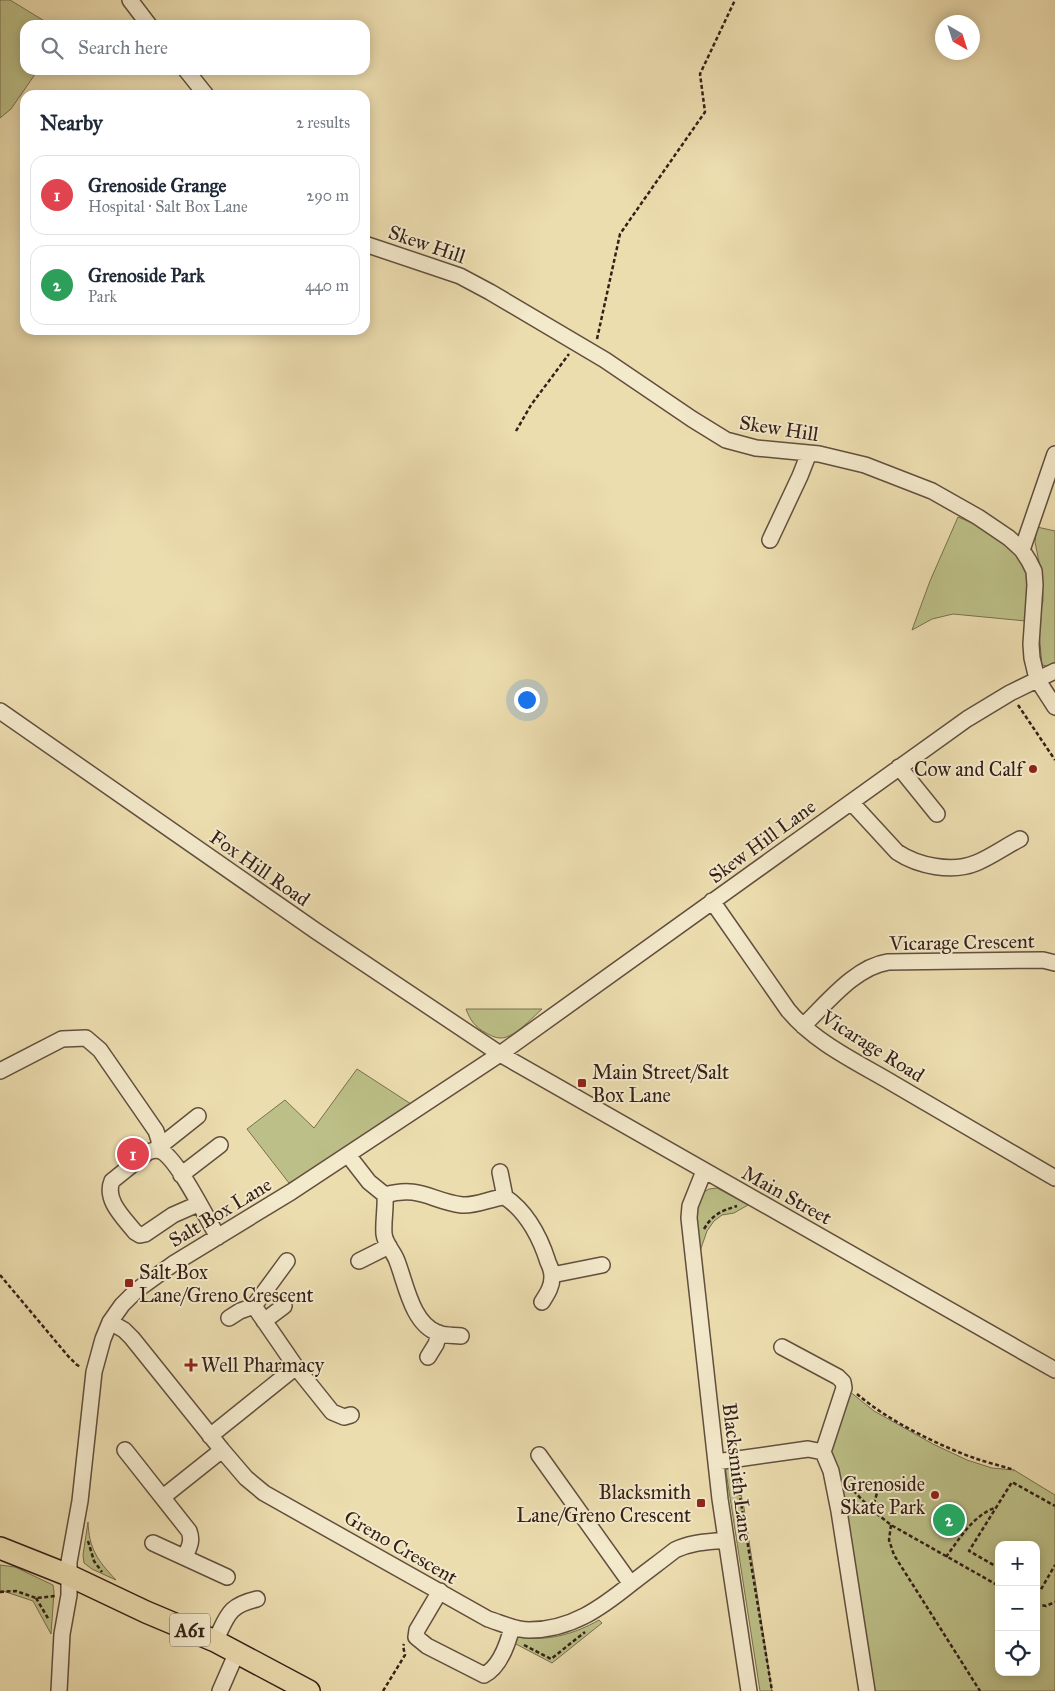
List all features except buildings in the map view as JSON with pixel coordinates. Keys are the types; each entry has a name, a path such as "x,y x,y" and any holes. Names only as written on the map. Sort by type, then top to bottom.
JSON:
{"highway":[{"name":"A61","path":"0,1548 69,1585 146,1612 215,1641 309,1691"}],"street":[{"path":"130,0 146,20"},
{"path":"190,75 202,90"},
{"name":"Skew Hill","path":"370,246 460,276 592,352 726,440 756,448 809,453 865,465 932,491 978,517 1009,538 1022,550 1034,571 1035,585 1031,644 1037,679"},
{"path":"770,540 809,453"},
{"path":"1022,550 1055,454"},
{"name":"Skew Hill Lane","path":"500,1054 966,719 1010,693 1055,671"},
{"path":"1037,679 1055,707"},
{"name":"Fox Hill Road","path":"0,712 308,925 500,1054"},
{"path":"899,767 937,814"},
{"path":"851,802 897,852 923,864 944,867 969,866 1020,839"},
{"name":"Vicarage Road","path":"712,901 788,1010 816,1037 1055,1178"},
{"name":"Vicarage Crescent","path":"803,1026 858,974 877,964 888,962 1043,960 1055,963"},
{"path":"0,1070 62,1039 86,1038 100,1050 146,1115 156,1131 159,1148 181,1175 218,1237"},
{"name":"Salt Box Lane","path":"59,1691 62,1634 69,1585 69,1562 77,1518 94,1372 110,1322 122,1305 137,1290 173,1264 348,1154 500,1054"},
{"name":"Main Street","path":"500,1054 1055,1370"},
{"path":"198,1116 159,1148 148,1152 112,1181 109,1188 110,1196 115,1206 135,1232 140,1235 146,1234 185,1209 198,1204"},
{"path":"181,1175 220,1145"},
{"path":"348,1154 368,1182 385,1195 406,1191 424,1193 465,1205 505,1197"},
{"name":"Blacksmith Lane","path":"704,1171 690,1206 689,1218 723,1461 726,1540 749,1691"},
{"path":"500,1172 505,1197 513,1203 532,1226 540,1240 552,1275 551,1286 542,1302"},
{"path":"385,1195 384,1234 397,1260 412,1305 425,1323 438,1333 462,1336"},
{"path":"359,1261 389,1246"},
{"path":"229,1318 240,1311 254,1306 287,1262"},
{"path":"552,1275 602,1265"},
{"path":"254,1306 296,1367 332,1412 344,1417 351,1415"},
{"path":"264,1322 284,1306"},
{"name":"Greno Crescent","path":"110,1322 124,1330 196,1408 210,1436 246,1478 264,1493 488,1619 528,1630 561,1626 576,1621 599,1608 675,1550 685,1545 726,1540"},
{"path":"428,1357 436,1344 438,1333"},
{"path":"782,1347 843,1382 844,1388 823,1452 831,1470 836,1495 867,1691"},
{"path":"210,1436 296,1367"},
{"path":"723,1461 808,1449 823,1452"},
{"path":"125,1450 189,1531 191,1544 185,1557"},
{"path":"163,1497 222,1450"},
{"path":"539,1456 631,1584"},
{"path":"153,1543 227,1578"},
{"path":"440,1592 417,1630 416,1637 427,1646 484,1674 494,1668 504,1650 512,1627"},
{"path":"215,1641 233,1609 241,1603 257,1599"},
{"path":"220,1691 237,1652"}],"path":[{"path":"592,352 595,348 620,234 705,112 700,74 735,0"},
{"path":"516,431 531,405 577,343"},
{"path":"1010,693 1055,760"},
{"path":"702,1233 712,1217 723,1211 756,1200"},
{"path":"0,1275 77,1365 94,1372"},
{"path":"843,1382 884,1413 921,1434 978,1459 1014,1470"},
{"path":"723,1461 739,1491 772,1691"},
{"path":"846,1482 872,1510 891,1525 995,1584"},
{"path":"995,1566 969,1551 1012,1482 1055,1506"},
{"path":"872,1510 878,1493"},
{"path":"946,1557 970,1525 986,1511 998,1506"},
{"path":"77,1518 83,1525 94,1561 103,1572"},
{"path":"891,1525 889,1540 894,1555 980,1691"},
{"path":"1040,1591 1055,1565"},
{"path":"36,1598 69,1585"},
{"path":"0,1592 16,1591 36,1598 50,1621 62,1634"},
{"path":"1040,1605 1046,1606 1055,1602"}],"green space":[{"path":"0,0 10,0 43,20 20,20 20,75 35,75 24,90 20,90 20,96 11,109 0,118"},
{"path":"958,517 998,538 1009,546 1024,562 1029,582 1026,621 953,614 932,619 912,630 930,581"},
{"path":"1037,527 1055,531 1055,665 1051,667 1042,665 1038,622 1043,601 1042,577 1035,542"},
{"path":"466,1009 542,1009 516,1032 505,1037 496,1038 476,1026"},
{"path":"357,1069 411,1104 320,1166 289,1183 247,1129 285,1100 314,1128"},
{"path":"717,1188 748,1205 734,1213 722,1215 714,1221 707,1231 699,1254 694,1216 702,1193 709,1189"},
{"path":"849,1391 874,1411 933,1444 967,1460 992,1468 1014,1470 1055,1495 1055,1691 871,1691 828,1450"},
{"path":"734,1463 744,1508 772,1691 760,1691 725,1465"},
{"path":"88,1522 90,1540 96,1554 104,1567 116,1580 92,1569 84,1563 83,1555"},
{"path":"0,1565 15,1567 53,1585 51,1634 33,1601 0,1590"},
{"path":"599,1620 602,1623 552,1663 514,1643 518,1637 550,1638 560,1636"}],"place":[{"name":"Cow and Calf","path":"1033,769"},
{"name":"Main Street/Salt Box Lane","path":"582,1083"},
{"name":"Grenoside Grange","path":"133,1154"},
{"name":"Salt Box Lane/Greno Crescent","path":"129,1283"},
{"name":"Well Pharmacy","path":"191,1365"},
{"name":"Grenoside Skate Park","path":"935,1495"},
{"name":"Blacksmith Lane/Greno Crescent","path":"701,1503"},
{"name":"Grenoside Park","path":"949,1520"}]}
